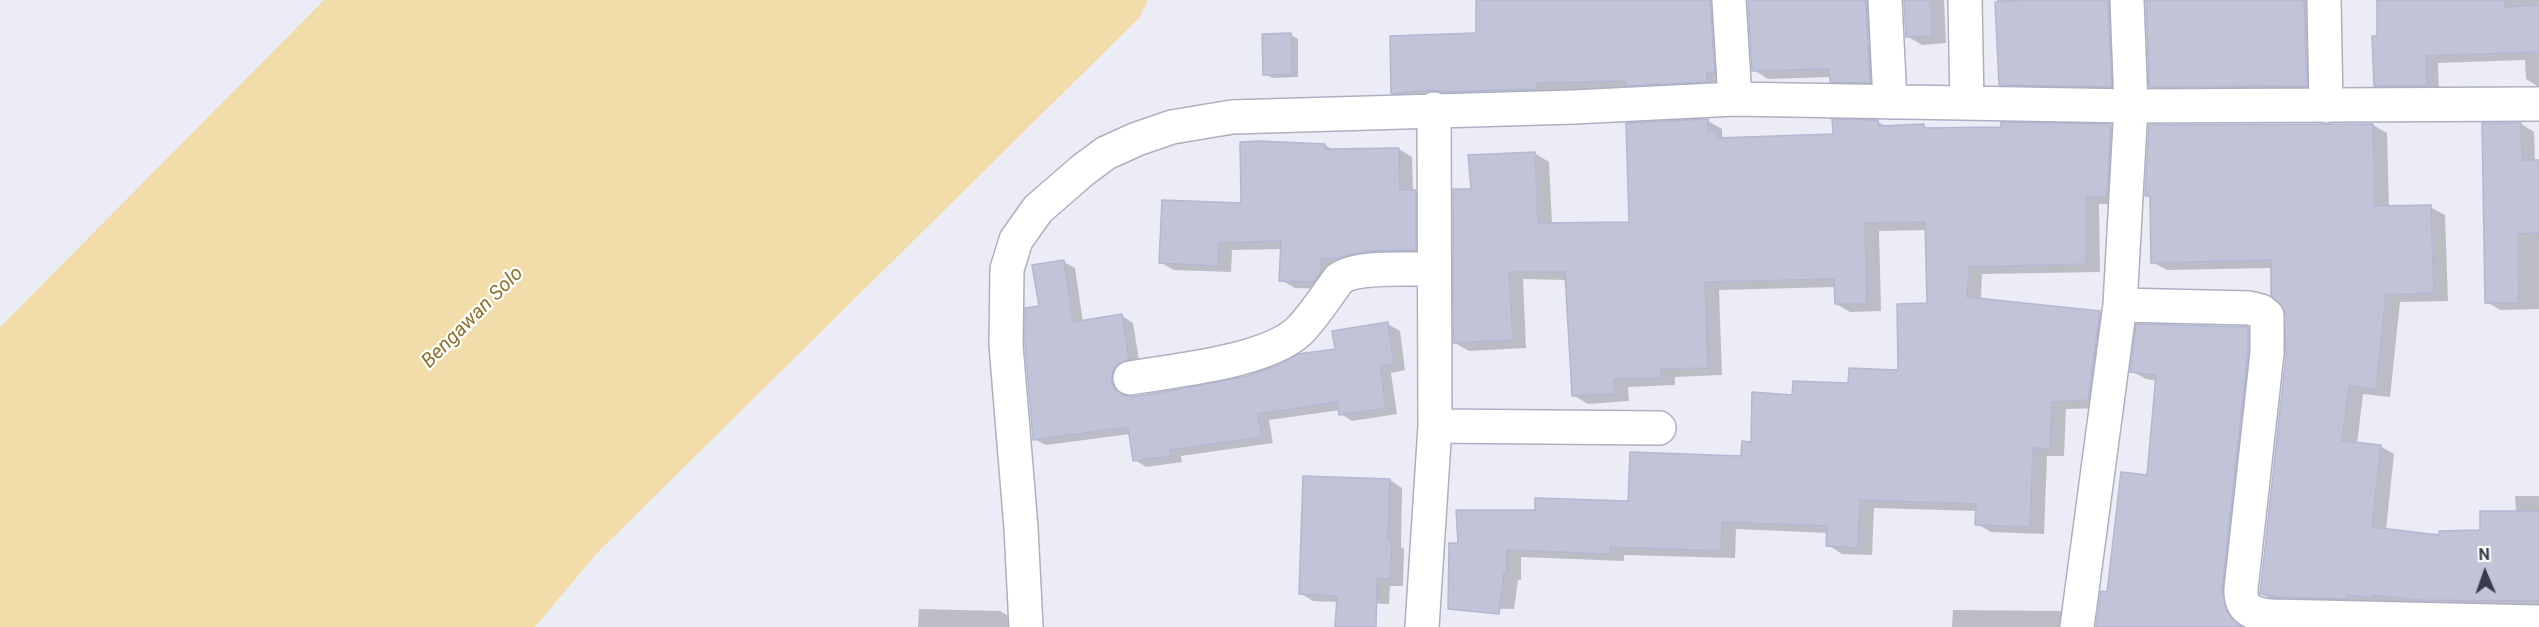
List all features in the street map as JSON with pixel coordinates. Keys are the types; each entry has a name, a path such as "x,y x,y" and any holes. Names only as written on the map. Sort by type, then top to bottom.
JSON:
{"street":[{"path":"1729,0 1735,99"},
{"path":"1885,0 1890,102"},
{"path":"1965,0 1967,103"},
{"path":"2077,627 2120,305 2131,106 2127,0"},
{"path":"2324,0 2326,106"},
{"path":"1026,627 1006,306 1007,269 1016,240 1025,225 1038,209 1083,170 1106,153 1172,128 1232,117 1434,109 1574,107 1735,99 2131,106 2539,105"},
{"path":"1422,627 1435,426 1434,109"},
{"path":"1130,378 1247,356 1286,340 1300,330 1344,275 1367,271 1434,269"},
{"path":"2120,305 2249,308 2261,310 2267,316 2267,353 2241,589 2242,603 2247,609 2266,615 2539,622"},
{"path":"1435,426 1659,428"}],"water":[{"name":"Bengawan Solo","path":"324,0 1148,0 1139,18 596,554 535,627 0,627 0,327"}],"building":[{"path":"1476,0 1710,0 1715,73 1707,73 1707,82 1625,86 1625,81 1537,83 1537,89 1441,92 1433,90 1391,94 1390,36 1476,33"},
{"path":"1748,0 1866,0 1870,83 1830,82 1829,69 1752,71"},
{"path":"1904,0 1931,0 1932,36 1906,37"},
{"path":"2108,0 2112,87 1999,85 1995,2"},
{"path":"2146,0 2304,0 2307,86 2149,87"},
{"path":"2377,0 2505,0 2505,7 2539,5 2539,52 2426,56 2427,86 2374,86 2372,36 2377,36"},
{"path":"1291,33 1292,74 1263,75 1262,34"},
{"path":"1708,119 1708,132 1717,131 1717,138 1833,134 1832,119 1878,120 1879,126 1924,124 1924,128 2001,127 2001,122 2111,124 2107,197 2086,197 2086,264 1969,267 1967,297 2100,311 2088,400 2052,402 2050,449 2033,448 2030,527 1975,525 1976,504 1860,500 1858,548 1826,546 1827,526 1722,522 1721,551 1610,547 1610,554 1507,550 1507,572 1504,572 1499,614 1448,609 1449,543 1458,543 1456,510 1535,510 1535,498 1628,501 1630,452 1741,456 1742,441 1751,442 1752,392 1792,395 1793,381 1848,383 1849,368 1898,370 1897,304 1927,303 1925,222 1865,223 1867,304 1835,304 1834,279 1705,282 1708,368 1661,369 1662,378 1614,379 1615,394 1572,396 1565,272 1509,272 1513,340 1453,343 1453,189 1471,189 1468,155 1535,152 1538,223 1629,222 1626,123"},
{"path":"2482,123 2521,123 2522,160 2539,160 2539,233 2518,234 2519,303 2485,303"},
{"path":"2373,124 2375,206 2431,205 2434,293 2386,295 2376,390 2349,386 2342,441 2381,445 2372,527 2439,535 2439,531 2480,530 2480,511 2539,511 2539,601 2417,600 2372,595 2372,598 2347,595 2346,599 2274,597 2260,594 2286,355 2284,309 2271,296 2271,260 2151,263 2150,196 2145,196 2149,125"},
{"path":"1240,142 1325,144 1325,149 1399,148 1400,190 1416,190 1416,250 1369,251 1321,259 1321,272 1314,282 1279,281 1281,241 1219,243 1218,266 1159,263 1162,200 1241,203"},
{"path":"1064,260 1073,322 1122,314 1129,359 1118,364 1111,380 1115,389 1123,395 1133,397 1247,376 1273,367 1298,354 1335,349 1332,331 1388,322 1394,364 1380,366 1386,408 1339,415 1337,402 1258,414 1262,437 1170,450 1171,456 1133,461 1128,427 1033,440 1025,344 1025,308 1039,306 1032,265"},
{"path":"2136,324 2248,327 2248,352 2222,590 2227,612 2242,627 2096,627 2101,591 2107,592 2121,472 2147,475 2156,375 2130,372"},
{"path":"1303,476 1390,479 1388,540 1392,540 1390,579 1377,579 1376,627 1335,627 1337,596 1299,594"}]}
